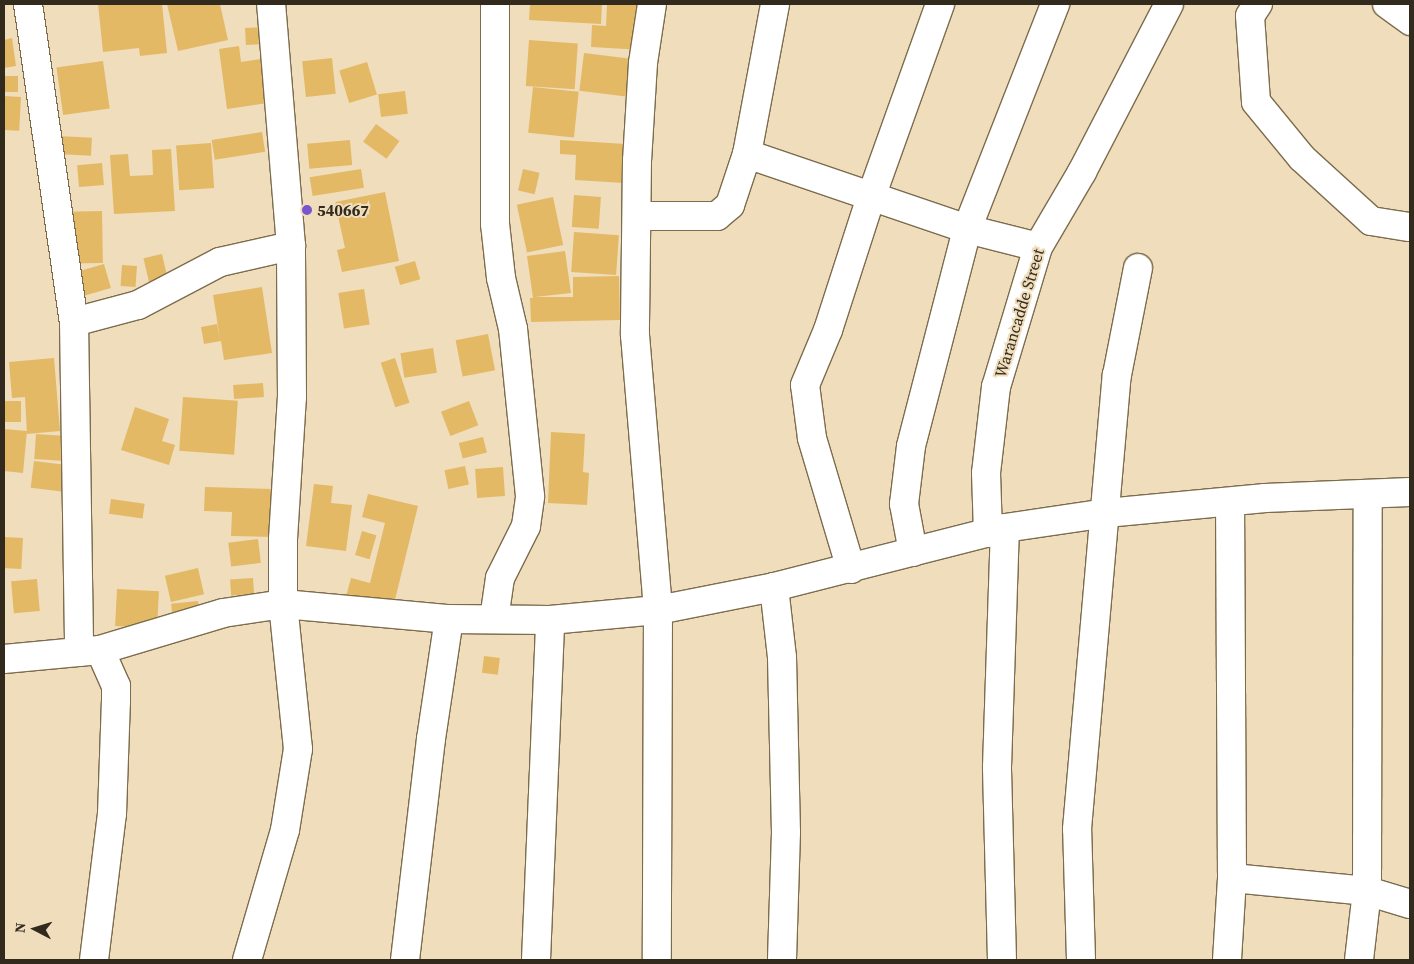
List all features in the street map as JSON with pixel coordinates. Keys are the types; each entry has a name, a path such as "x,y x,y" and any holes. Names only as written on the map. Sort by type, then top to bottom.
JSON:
{"street":[{"path":"28,4 74,322 89,651 116,686 112,814 94,960"},
{"path":"248,960 285,830 298,749 283,604 283,539 292,397 291,246 271,4"},
{"path":"494,619 500,578 526,526 530,496 513,329 505,300 496,242 495,4"},
{"path":"652,4 643,63 635,335 658,610 657,960"},
{"path":"637,216 717,216 724,212 747,154 775,4"},
{"path":"851,569 812,438 805,385 828,330 871,197 940,4"},
{"path":"912,552 904,504 909,455 967,229 1055,4"},
{"name":"Warancadde Street","path":"1002,960 997,767 997,531 986,473 996,387 1038,247 1082,172 1169,4"},
{"path":"1258,4 1250,16 1256,102 1302,158 1372,221 1410,227"},
{"path":"1387,4 1410,20"},
{"path":"747,154 967,229 1038,247"},
{"path":"74,322 138,305 220,262 291,246"},
{"path":"1081,960 1077,829 1106,513 1116,375 1138,268"},
{"path":"4,660 89,651 223,613 283,604 449,619 550,620 658,610 774,587 997,531 1106,513 1230,503 1265,498 1410,492"},
{"path":"1359,960 1367,892 1368,494"},
{"path":"1227,960 1232,878 1230,503"},
{"path":"774,587 782,657 786,832 782,960"},
{"path":"405,960 431,739 449,619"},
{"path":"536,960 550,620"},
{"path":"1232,878 1367,892 1410,904"}],"building":[{"path":"98,4 162,4 167,53 140,56 139,48 103,52"},
{"path":"167,4 220,4 228,40 178,51"},
{"path":"530,4 602,4 601,24 529,20"},
{"path":"607,4 645,4 643,50 591,47 592,25 606,26"},
{"path":"264,27 265,44 246,45 245,28"},
{"path":"12,38 16,66 4,68 4,40"},
{"path":"529,40 578,43 575,89 526,86"},
{"path":"239,46 241,62 268,58 274,102 227,109 219,49"},
{"path":"584,53 633,59 628,97 579,91"},
{"path":"332,58 336,94 306,97 302,61"},
{"path":"103,61 110,109 63,115 56,68"},
{"path":"367,62 377,95 349,103 339,70"},
{"path":"4,76 18,76 18,92 4,92"},
{"path":"533,87 579,92 574,138 528,133"},
{"path":"405,91 408,114 381,117 378,94"},
{"path":"4,96 21,97 19,131 4,130"},
{"path":"376,124 399,141 387,159 363,142"},
{"path":"262,132 265,152 215,160 212,140"},
{"path":"58,136 92,138 91,156 57,154"},
{"path":"350,140 352,165 309,169 307,144"},
{"path":"560,140 626,144 624,183 575,180 576,155 560,154"},
{"path":"211,143 214,188 179,190 176,145"},
{"path":"171,149 175,211 114,214 110,155 128,154 130,176 153,175 152,150"},
{"path":"102,163 104,185 79,187 77,165"},
{"path":"361,169 364,188 313,196 310,177"},
{"path":"523,169 540,173 535,194 518,190"},
{"path":"385,192 399,261 342,272 337,250 345,248 335,202"},
{"path":"574,195 601,197 599,229 572,227"},
{"path":"553,197 563,245 527,253 517,205"},
{"path":"102,211 103,263 67,264 66,212"},
{"path":"574,232 619,235 616,275 571,272"},
{"path":"565,251 571,293 535,297 573,297 573,277 619,276 620,320 531,322 530,298 533,298 527,256"},
{"path":"162,254 171,293 152,297 143,258"},
{"path":"415,261 420,279 400,285 395,267"},
{"path":"104,264 111,288 84,296 77,272"},
{"path":"122,265 137,266 135,287 121,286"},
{"path":"262,287 272,353 224,360 221,341 204,344 201,327 217,324 220,339 213,295"},
{"path":"364,289 370,325 344,329 338,293"},
{"path":"488,334 495,370 463,377 456,340"},
{"path":"433,348 437,373 404,378 400,353"},
{"path":"54,358 60,431 27,434 25,397 12,398 9,362"},
{"path":"395,358 410,403 395,407 381,363"},
{"path":"263,383 264,397 234,399 233,385"},
{"path":"183,397 238,401 234,455 179,451"},
{"path":"4,401 21,401 21,422 4,422"},
{"path":"469,401 478,425 450,436 441,412"},
{"path":"135,407 169,419 162,441 175,445 169,465 121,450"},
{"path":"4,429 27,431 23,473 4,471"},
{"path":"551,432 585,434 583,472 589,473 587,505 548,503"},
{"path":"36,434 66,436 64,461 34,459"},
{"path":"483,437 487,453 463,459 459,443"},
{"path":"34,461 65,465 61,492 31,488"},
{"path":"465,466 469,485 448,489 444,470"},
{"path":"503,467 505,496 477,498 475,469"},
{"path":"314,484 333,486 331,503 352,505 346,551 306,546"},
{"path":"205,487 274,489 273,537 231,536 232,512 204,511"},
{"path":"368,494 418,506 391,616 344,604 351,578 370,583 385,523 362,517"},
{"path":"111,499 145,504 143,519 109,514"},
{"path":"362,531 376,535 370,559 355,555"},
{"path":"4,537 23,538 21,569 4,568"},
{"path":"258,539 261,563 231,566 228,543"},
{"path":"198,568 204,594 171,602 165,576"},
{"path":"253,578 254,594 231,596 230,580"},
{"path":"37,579 40,611 14,613 11,581"},
{"path":"117,589 159,591 157,628 115,626"},
{"path":"198,601 200,619 173,622 171,604"},
{"path":"484,656 500,658 498,675 482,673"}],"place":[{"name":"540667","path":"307,210"}]}
